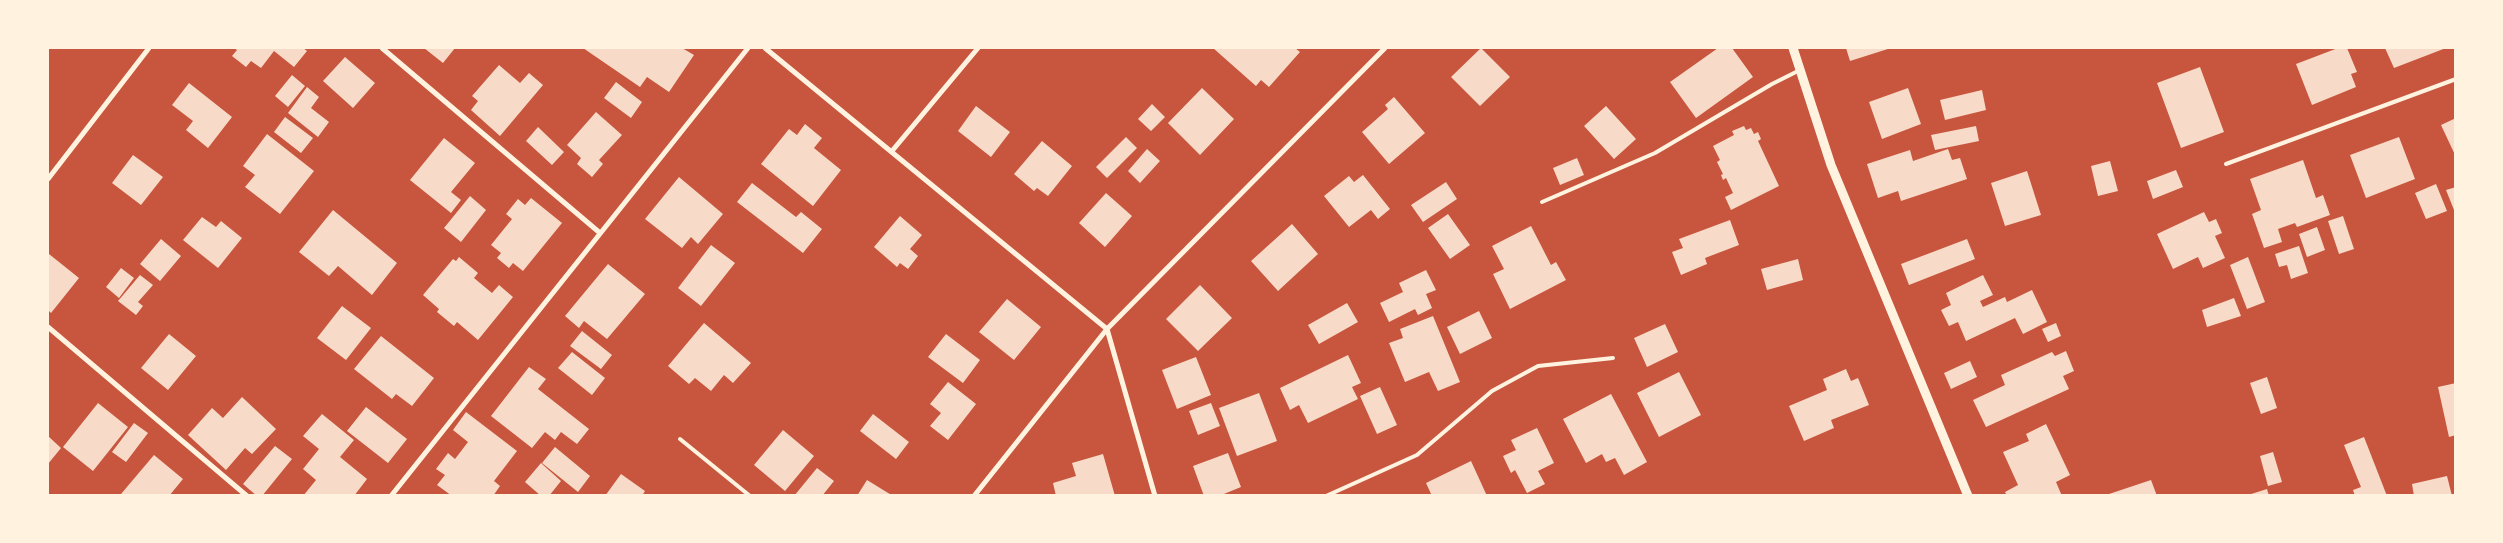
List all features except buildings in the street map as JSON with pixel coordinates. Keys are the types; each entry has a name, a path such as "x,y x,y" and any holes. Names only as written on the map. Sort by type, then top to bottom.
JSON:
{"street":[{"path":"48,179 149,48"},
{"path":"382,48 600,233"},
{"path":"390,496 748,48"},
{"path":"765,48 1107,329 1155,496"},
{"path":"892,151 978,48"},
{"path":"974,496 1107,329 1385,48"},
{"path":"1793,48 1831,165 1968,496"},
{"path":"48,327 246,496"}],"lane":[{"path":"1542,202 1655,153 1772,84 1800,70"},
{"path":"2226,164 2456,79"},
{"path":"1326,496 1417,455 1492,390 1538,366 1613,358"},
{"path":"680,439 750,496"}]}
